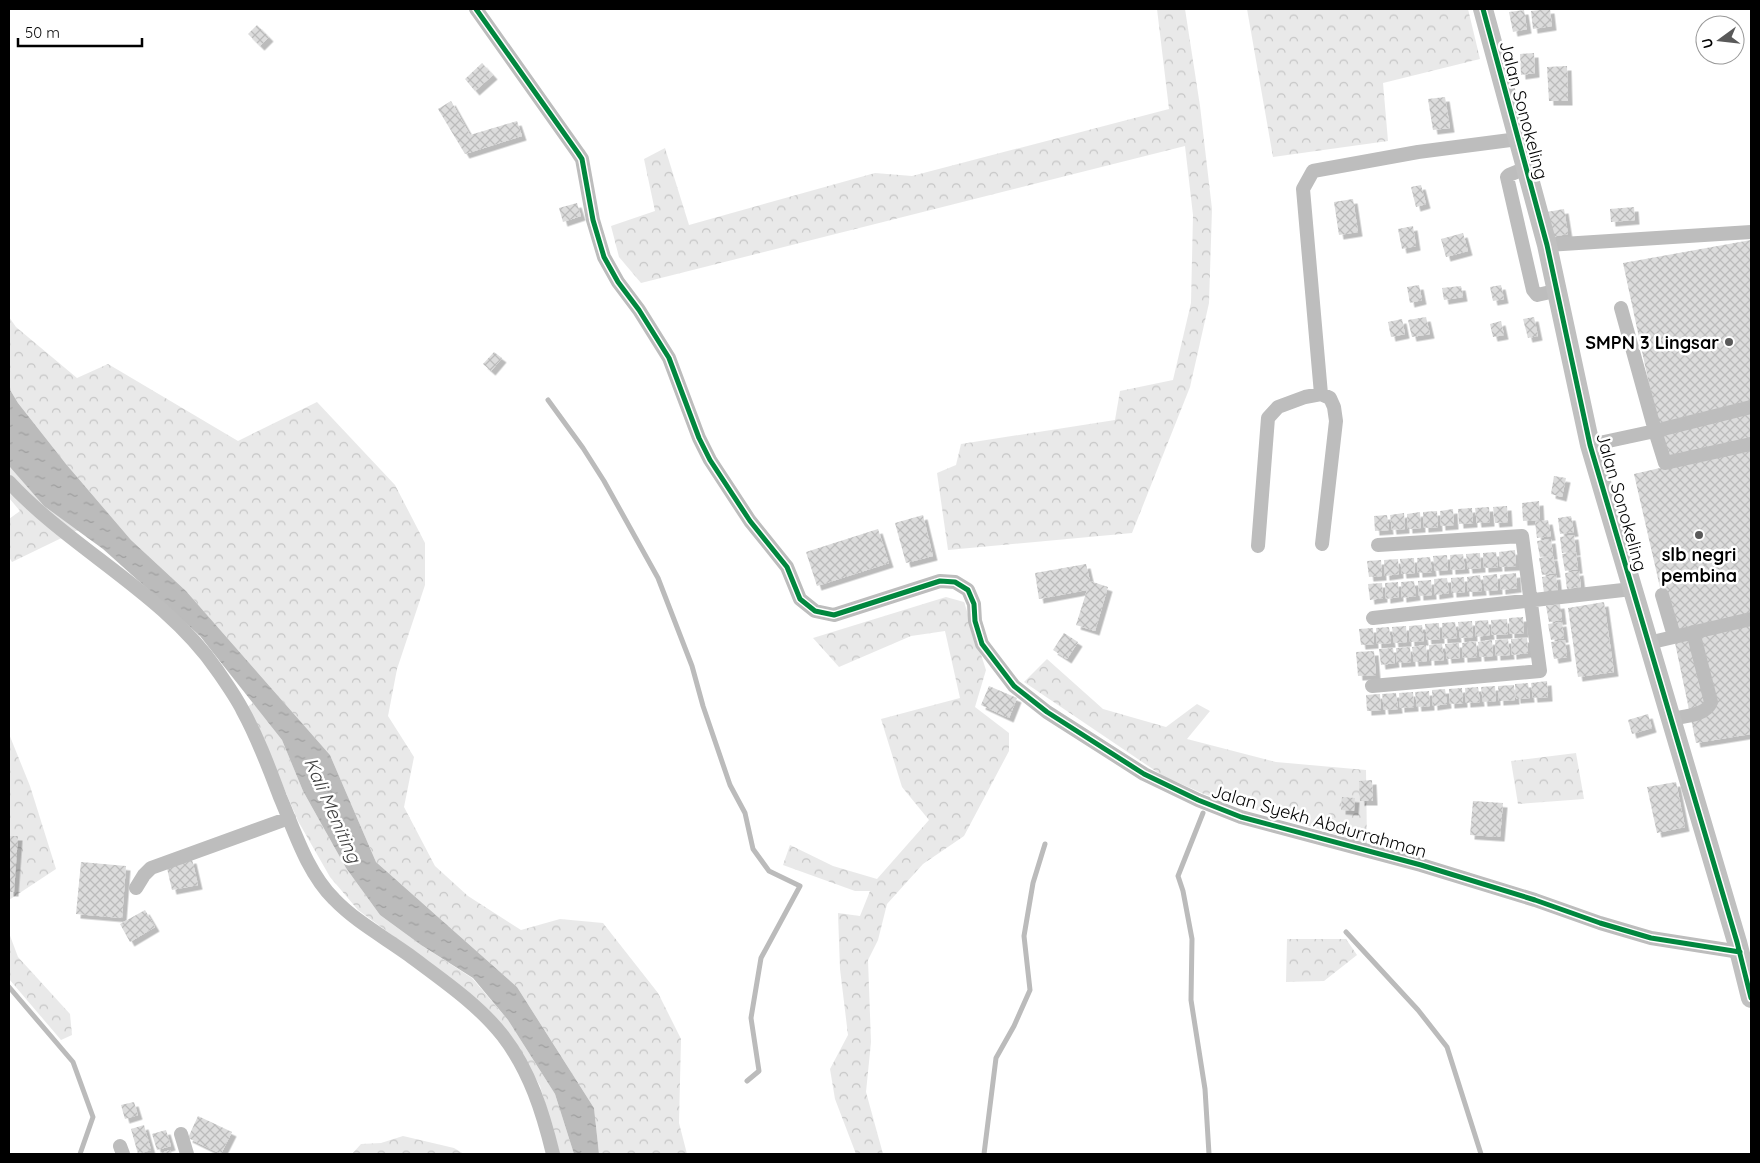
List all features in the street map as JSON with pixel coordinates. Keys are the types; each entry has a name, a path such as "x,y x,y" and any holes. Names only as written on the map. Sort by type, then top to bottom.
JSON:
{"street":[{"name":"Jalan Syekh Abdurrahman","path":"476,9 582,159 593,220 604,257 618,282 639,310 669,358 699,438 720,478 750,521 780,558 791,577 797,593 810,608 821,613 834,615 940,581 955,582 964,587 970,594 974,604 978,633 982,644 1014,686 1047,712 1144,774 1189,796 1241,817 1421,865 1642,935 1743,945"},
{"name":"Jalan Sonokeling","path":"1483,9 1546,245 1590,445 1671,719 1743,945 1751,998"},
{"path":"1321,394 1303,189 1314,171 1418,152 1518,139"},
{"path":"1526,168 1507,177 1533,290 1537,295 1555,291"},
{"path":"1546,245 1751,232"},
{"path":"1621,308 1665,464 1751,444"},
{"path":"1258,546 1268,418 1278,407 1321,394 1330,398 1334,407 1336,421 1322,544"},
{"path":"1590,445 1751,407"},
{"path":"9,482 21,496 53,524 151,601 203,651 243,710 312,868 334,899 362,923 473,1004 503,1035 514,1051 539,1102 553,1154"},
{"path":"1372,686 1540,672 1532,600 1522,536 1378,545"},
{"path":"1373,618 1632,589"},
{"path":"1662,596 1674,636"},
{"path":"1648,643 1751,619"},
{"path":"1671,719 1702,712 1711,705 1692,632"},
{"path":"136,888 144,875 152,868 289,818"},
{"path":"181,1134 187,1154"}],"green space":[{"path":"1157,9 1185,9 1200,106 1212,209 1209,303 1190,387 1132,533 948,550 937,473 956,465 961,444 1115,420 1120,391 1173,380 1191,303 1193,215 1185,146 641,283 619,257 611,226 655,211 644,159 665,148 689,225 875,173 912,176 1169,109"},
{"path":"1247,9 1468,9 1480,59 1383,83 1388,141 1273,157"},
{"path":"9,317 16,327 77,378 108,364 238,441 317,402 395,485 425,543 425,585 397,669 388,716 414,757 404,807 435,866 468,896 521,930 560,919 603,923 658,993 681,1039 679,1123 687,1154 599,1154 594,1108 517,987 376,862 330,755 186,591 131,540 66,464 18,403 9,388"},
{"path":"9,466 44,506 78,530 12,562 9,557 9,519 20,511 9,498"},
{"path":"946,597 964,602 986,670 975,707 1009,733 1009,751 964,836 923,864 887,904 878,940 868,960 871,1042 866,1092 883,1154 856,1154 835,1099 830,1069 848,1035 840,969 838,913 860,916 870,891 855,891 783,865 790,845 833,866 877,879 929,820 902,787 881,719 960,698 945,631 911,636 839,667 813,638"},
{"path":"1047,659 1103,709 1166,727 1197,704 1210,711 1187,739 1276,762 1366,770 1367,844 1204,794 1163,776 1024,682"},
{"path":"253,703 282,740 303,791 346,868 380,915 421,945 472,978 508,1020 555,1094 574,1154 560,1154 540,1086 518,1048 446,975 358,910 330,877 298,821 247,707"},
{"path":"9,734 30,786 56,869 9,900"},
{"path":"1576,753 1584,799 1518,804 1511,761"},
{"path":"9,933 18,957 70,1014 72,1035 61,1040 9,979"},
{"path":"1287,939 1346,939 1357,955 1324,981 1286,982"},
{"path":"403,1136 454,1148 464,1154 352,1154 361,1144 381,1143"}],"water":[{"name":"Kali Meniting","path":"9,388 18,403 66,464 131,540 186,591 330,755 376,862 517,987 594,1108 599,1154 574,1154 555,1094 508,1020 473,978 421,945 380,915 346,868 303,791 282,740 200,636 103,549 44,506 9,466"}],"building":[{"path":"1550,9 1552,26 1533,29 1531,11"},
{"path":"1524,10 1527,29 1513,32 1509,12"},
{"path":"257,25 269,37 260,46 248,34"},
{"path":"1534,53 1535,73 1521,75 1520,54"},
{"path":"482,63 493,75 475,91 465,79"},
{"path":"1567,66 1568,101 1549,101 1547,67"},
{"path":"1445,97 1450,128 1433,130 1428,99"},
{"path":"451,101 470,135 517,121 522,136 465,154 438,109"},
{"path":"1421,185 1426,204 1416,207 1411,187"},
{"path":"1353,199 1358,232 1339,235 1334,202"},
{"path":"577,203 581,216 563,222 559,208"},
{"path":"1634,207 1635,220 1611,222 1610,209"},
{"path":"1564,209 1568,234 1551,237 1547,212"},
{"path":"1413,226 1416,246 1402,249 1398,229"},
{"path":"1463,233 1468,251 1446,257 1441,239"},
{"path":"1751,240 1751,445 1666,463 1623,263"},
{"path":"1419,285 1422,300 1410,303 1407,287"},
{"path":"1501,285 1504,299 1493,301 1490,287"},
{"path":"1461,286 1463,297 1444,300 1442,288"},
{"path":"1426,317 1430,334 1412,337 1408,320"},
{"path":"1534,317 1538,336 1528,338 1523,319"},
{"path":"1402,319 1405,334 1391,337 1388,322"},
{"path":"1501,321 1504,335 1493,337 1490,324"},
{"path":"494,352 502,358 491,371 483,364"},
{"name":"slb negri pembina","path":"1751,447 1751,734 1696,743 1665,595 1662,596 1634,474"},
{"path":"1554,476 1566,478 1562,497 1551,494"},
{"path":"1539,501 1540,520 1523,521 1522,503"},
{"path":"1507,506 1508,522 1495,523 1493,507"},
{"path":"1489,507 1490,522 1477,523 1475,508"},
{"path":"1472,508 1473,523 1459,524 1458,509"},
{"path":"1453,509 1454,525 1441,526 1440,511"},
{"path":"1437,511 1438,527 1424,528 1423,512"},
{"path":"1420,512 1421,528 1408,529 1407,514"},
{"path":"1404,513 1405,529 1392,530 1390,515"},
{"path":"923,515 933,556 906,563 895,523"},
{"path":"1387,515 1389,530 1375,531 1374,516"},
{"path":"1571,516 1574,532 1560,534 1558,518"},
{"path":"1548,520 1551,536 1537,538 1535,522"},
{"path":"878,529 889,563 817,586 806,552"},
{"path":"1574,535 1576,551 1562,553 1560,537"},
{"path":"1551,539 1553,555 1540,557 1537,541"},
{"path":"1515,550 1516,566 1500,567 1499,552"},
{"path":"1496,552 1498,567 1484,568 1483,553"},
{"path":"1576,552 1578,569 1565,571 1562,554"},
{"path":"1480,553 1481,568 1468,569 1466,554"},
{"path":"1463,554 1465,569 1451,570 1450,555"},
{"path":"1447,555 1448,570 1435,571 1433,556"},
{"path":"1553,556 1556,573 1542,575 1539,558"},
{"path":"1430,557 1432,572 1418,573 1417,558"},
{"path":"1414,558 1415,573 1402,574 1400,559"},
{"path":"1398,559 1399,574 1385,576 1384,560"},
{"path":"1381,560 1382,576 1369,577 1367,561"},
{"path":"1086,564 1090,581 1108,587 1095,631 1076,625 1087,590 1039,599 1035,573"},
{"path":"1579,571 1581,587 1567,589 1565,573"},
{"path":"1516,573 1517,588 1501,590 1500,575"},
{"path":"1497,574 1498,590 1485,591 1483,576"},
{"path":"1480,575 1482,591 1468,592 1467,577"},
{"path":"1556,575 1558,591 1544,593 1542,577"},
{"path":"1464,577 1465,592 1452,593 1451,578"},
{"path":"1447,578 1449,593 1435,595 1434,579"},
{"path":"1431,580 1432,595 1419,596 1418,581"},
{"path":"1414,581 1416,596 1402,598 1401,582"},
{"path":"1398,582 1399,597 1386,599 1385,583"},
{"path":"1382,583 1383,598 1370,600 1368,584"},
{"path":"1604,602 1614,672 1578,677 1568,608"},
{"path":"1560,604 1562,620 1549,622 1546,606"},
{"path":"1523,617 1524,633 1510,634 1509,618"},
{"path":"1507,619 1508,634 1492,635 1491,620"},
{"path":"1488,620 1490,635 1476,637 1475,621"},
{"path":"1472,621 1473,637 1460,638 1458,622"},
{"path":"1455,622 1457,638 1443,639 1442,623"},
{"path":"1562,622 1564,638 1551,640 1548,624"},
{"path":"1439,623 1440,639 1427,640 1425,624"},
{"path":"1422,625 1424,641 1410,642 1409,626"},
{"path":"1406,626 1407,642 1394,643 1392,627"},
{"path":"1389,627 1391,643 1377,644 1376,628"},
{"path":"1373,628 1374,644 1361,645 1359,629"},
{"path":"1064,633 1078,642 1067,659 1053,650"},
{"path":"1527,638 1528,653 1512,655 1511,639"},
{"path":"1508,639 1510,655 1496,656 1495,640"},
{"path":"1492,640 1493,656 1480,657 1478,642"},
{"path":"1565,640 1567,657 1554,659 1551,642"},
{"path":"1476,641 1477,657 1463,658 1462,643"},
{"path":"1459,643 1460,658 1447,659 1445,644"},
{"path":"1442,644 1444,660 1430,661 1429,645"},
{"path":"1426,645 1427,661 1414,662 1412,647"},
{"path":"1410,647 1411,662 1397,663 1396,648"},
{"path":"1393,648 1395,663 1381,665 1379,649"},
{"path":"1374,651 1376,675 1358,676 1356,652"},
{"path":"1547,681 1548,697 1533,698 1531,683"},
{"path":"1528,683 1530,698 1516,699 1515,684"},
{"path":"1514,685 1515,700 1499,701 1498,686"},
{"path":"989,686 1017,698 1009,718 981,705"},
{"path":"1495,686 1496,701 1483,702 1481,687"},
{"path":"1478,687 1480,702 1466,703 1465,688"},
{"path":"1462,688 1463,703 1450,704 1449,689"},
{"path":"1445,689 1447,704 1433,706 1432,690"},
{"path":"1429,691 1430,706 1417,707 1415,692"},
{"path":"1413,692 1414,707 1400,708 1399,693"},
{"path":"1396,693 1398,709 1384,710 1382,694"},
{"path":"1380,694 1381,710 1367,711 1366,695"},
{"path":"1648,714 1652,728 1632,734 1628,720"},
{"path":"1372,780 1373,801 1360,801 1359,781"},
{"path":"1676,782 1685,827 1657,833 1647,787"},
{"path":"1342,797 1355,798 1354,811 1341,810"},
{"path":"1473,801 1503,803 1500,837 1470,835"},
{"path":"9,836 18,836 14,892 9,892"},
{"path":"192,859 198,885 172,890 166,864"},
{"path":"81,862 126,866 122,918 76,914"},
{"path":"145,910 155,927 130,942 120,924"},
{"path":"134,1102 138,1115 125,1119 121,1105"},
{"path":"198,1116 232,1132 221,1154 188,1138"},
{"path":"144,1125 151,1150 138,1154 131,1129"},
{"path":"166,1130 171,1146 157,1150 152,1134"},
{"path":"170,1150 172,1154 158,1154"}],"waterway":[{"path":"548,400 604,481 658,578 692,666 703,706 730,785 745,813 753,849 769,871 800,886 761,958 751,1018 759,1071 747,1081"},
{"path":"1203,813 1178,876 1183,891 1192,939 1191,1000 1205,1089 1209,1154"},
{"path":"984,1154 996,1058 1014,1026 1030,990 1024,936 1033,883 1045,844"},
{"path":"1346,932 1418,1010 1447,1047 1481,1154"},
{"path":"9,987 73,1062 93,1117 80,1154"}],"cycle path":[{"path":"476,9 582,159 593,220 604,257 618,282 639,310 669,358 699,438 710,460 750,521 787,567 800,599 815,611 834,615 940,581 955,582 968,590 974,604 975,621 982,644 1014,686 1047,712 1144,774 1198,800 1241,817 1421,865 1651,938 1740,952"},
{"path":"1483,9 1547,245 1590,445 1737,942 1751,998"}],"place":[{"name":"SMPN 3 Lingsar","path":"1729,342"},
{"name":"slb negri pembina","path":"1699,535"}]}
